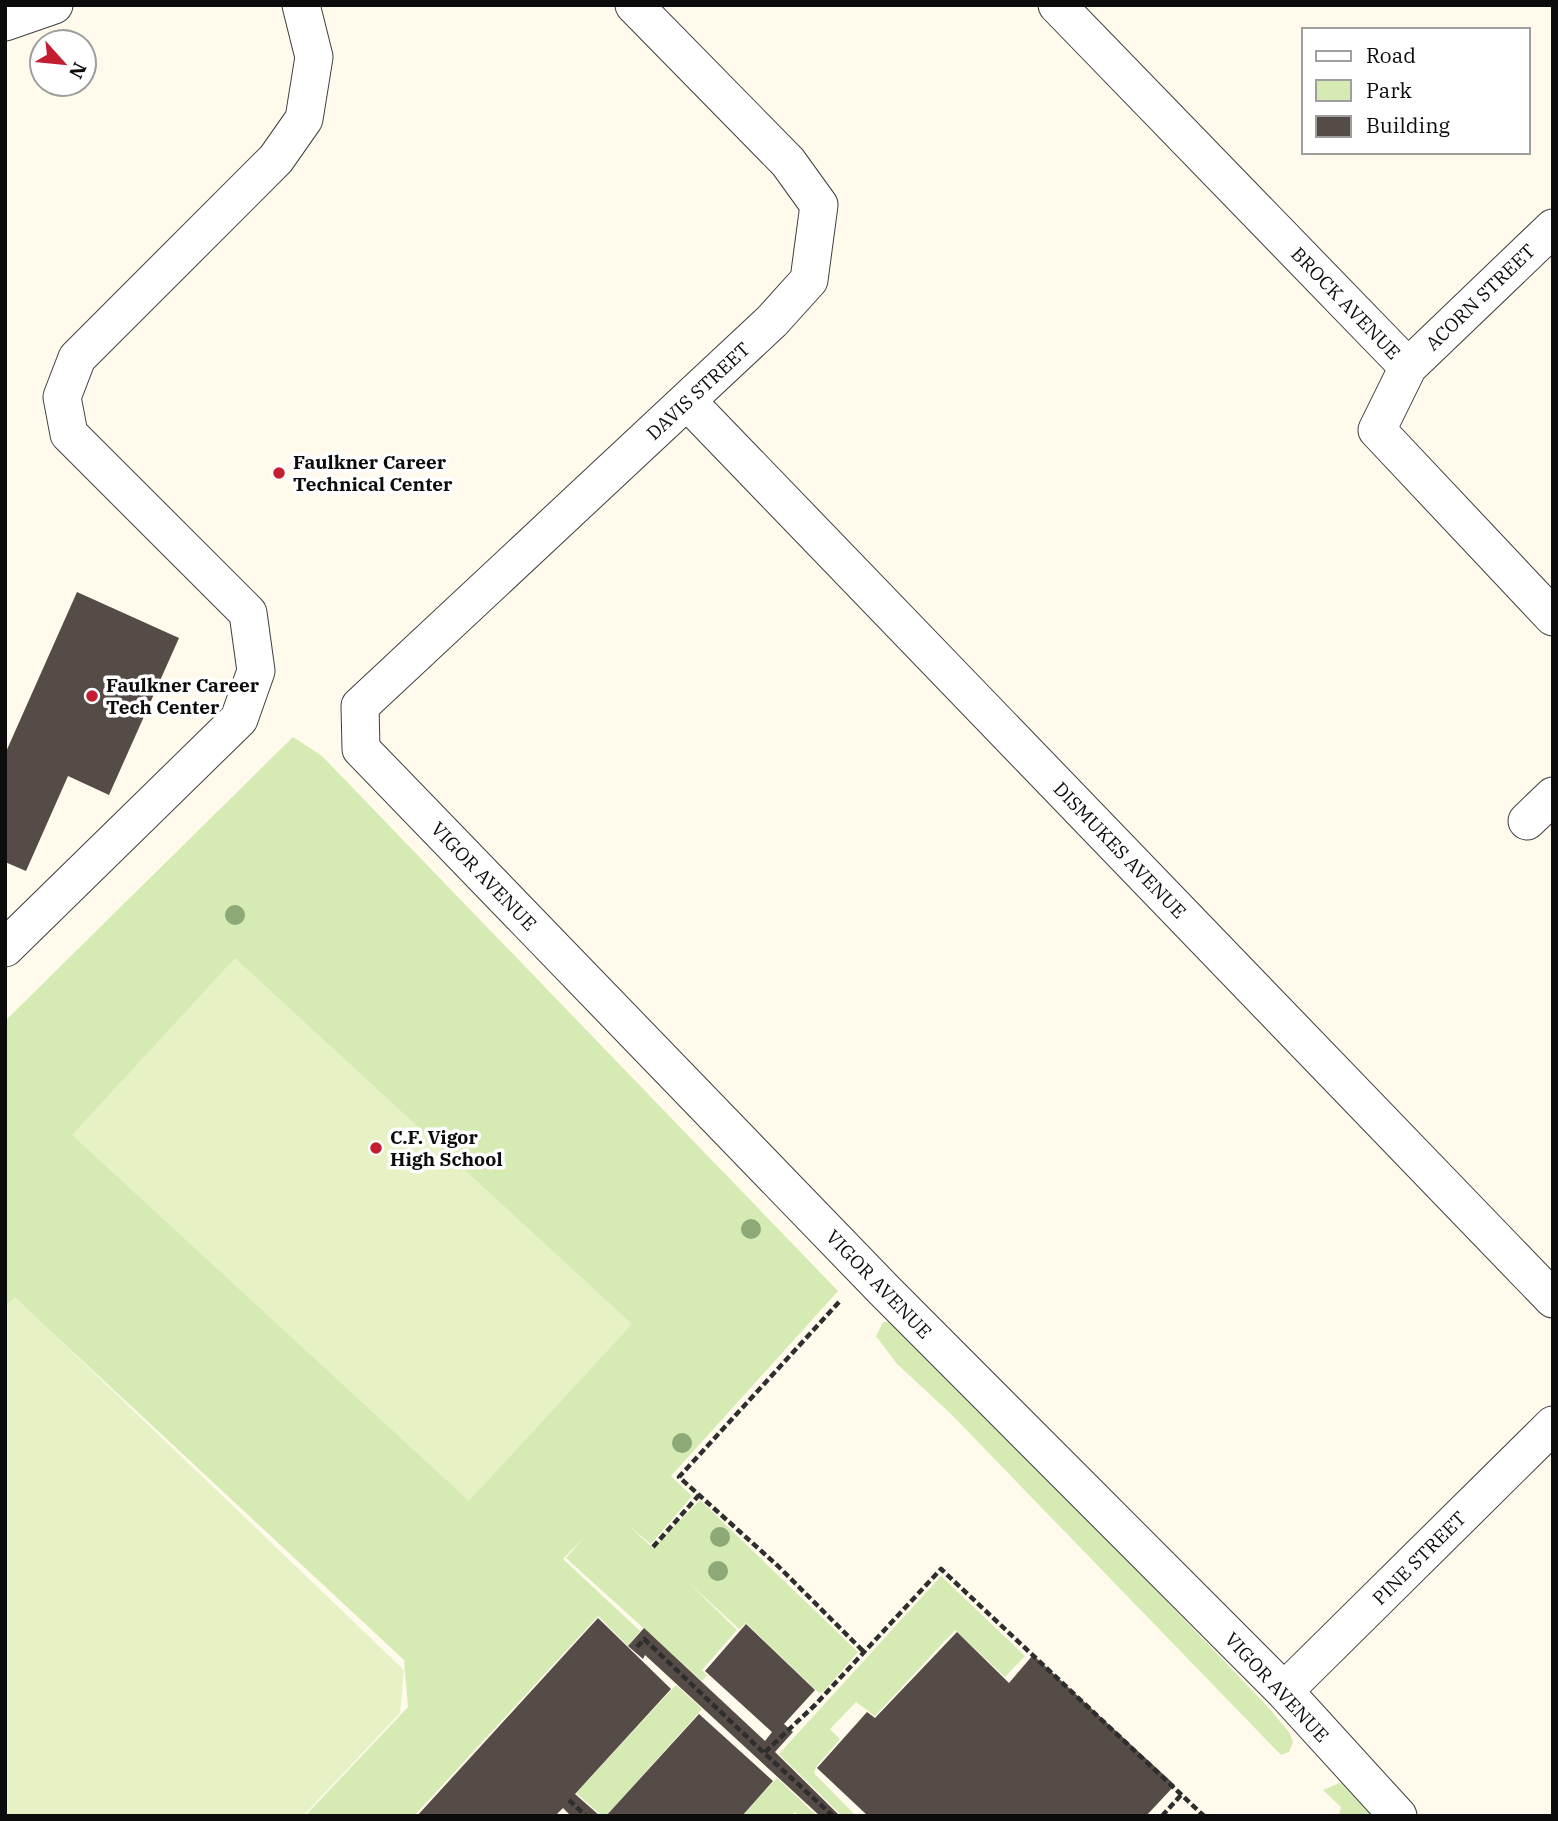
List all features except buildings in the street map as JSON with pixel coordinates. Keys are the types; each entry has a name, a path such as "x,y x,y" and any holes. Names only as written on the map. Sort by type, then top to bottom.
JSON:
{"street":[{"path":"5,22 54,5"},
{"path":"5,948 239,719 256,671 248,613 69,434 62,397 77,358 276,159 304,119 314,57 301,5"},
{"name":"DAVIS STREET","path":"361,750 360,706 772,321 809,280 820,205 788,162 634,5"},
{"name":"BROCK AVENUE","path":"1057,5 1408,367 1377,430 1553,617"},
{"name":"ACORN STREET","path":"1408,367 1553,228"},
{"name":"DISMUKES AVENUE","path":"687,401 1553,1299"},
{"name":"VIGOR AVENUE","path":"361,750 884,1290 1284,1691 1398,1816"},
{"path":"1527,821 1553,796"},
{"name":"PINE STREET","path":"1284,1691 1553,1425"}],"path":[{"path":"839,1302 679,1477 778,1566 864,1653"},
{"path":"653,1546 699,1495"},
{"path":"764,1753 864,1653 941,1569 1204,1816"},
{"path":"637,1647 644,1639 833,1816"},
{"path":"1162,1816 1181,1795"},
{"path":"569,1800 586,1816"}],"green space":[{"path":"293,737 322,756 838,1291 671,1476 692,1496 651,1544 629,1526 653,1548 700,1500 858,1652 824,1691 819,1693 746,1623 739,1629 685,1579 737,1630 702,1670 707,1675 702,1681 566,1558 584,1537 563,1559 640,1631 628,1646 598,1616 414,1816 305,1816 408,1707 404,1660 15,1298 5,1307 5,1021"},
{"path":"235,958 632,1324 469,1501 72,1135"},
{"path":"15,1297 404,1670 400,1713 303,1816 5,1816 5,1307"},
{"path":"898,1321 1268,1707 1289,1732 1293,1742 1289,1752 1281,1755 951,1414 897,1364 876,1336 883,1322"},
{"path":"941,1576 1025,1656 1005,1677 955,1630 875,1716 856,1702 830,1729 840,1739 814,1773 856,1816 842,1816 779,1754"},
{"path":"676,1685 702,1709 606,1816 602,1816 576,1793"},
{"path":"777,1778 817,1816 799,1816 795,1812 791,1816 742,1816"},
{"path":"1342,1782 1376,1816 1339,1816 1341,1807 1323,1790"}],"place":[{"name":"Faulkner Career Technical Center","path":"279,473"},
{"name":"Faulkner Career Tech Center","path":"92,696"},
{"name":"C.F. Vigor High School","path":"376,1148"}]}
